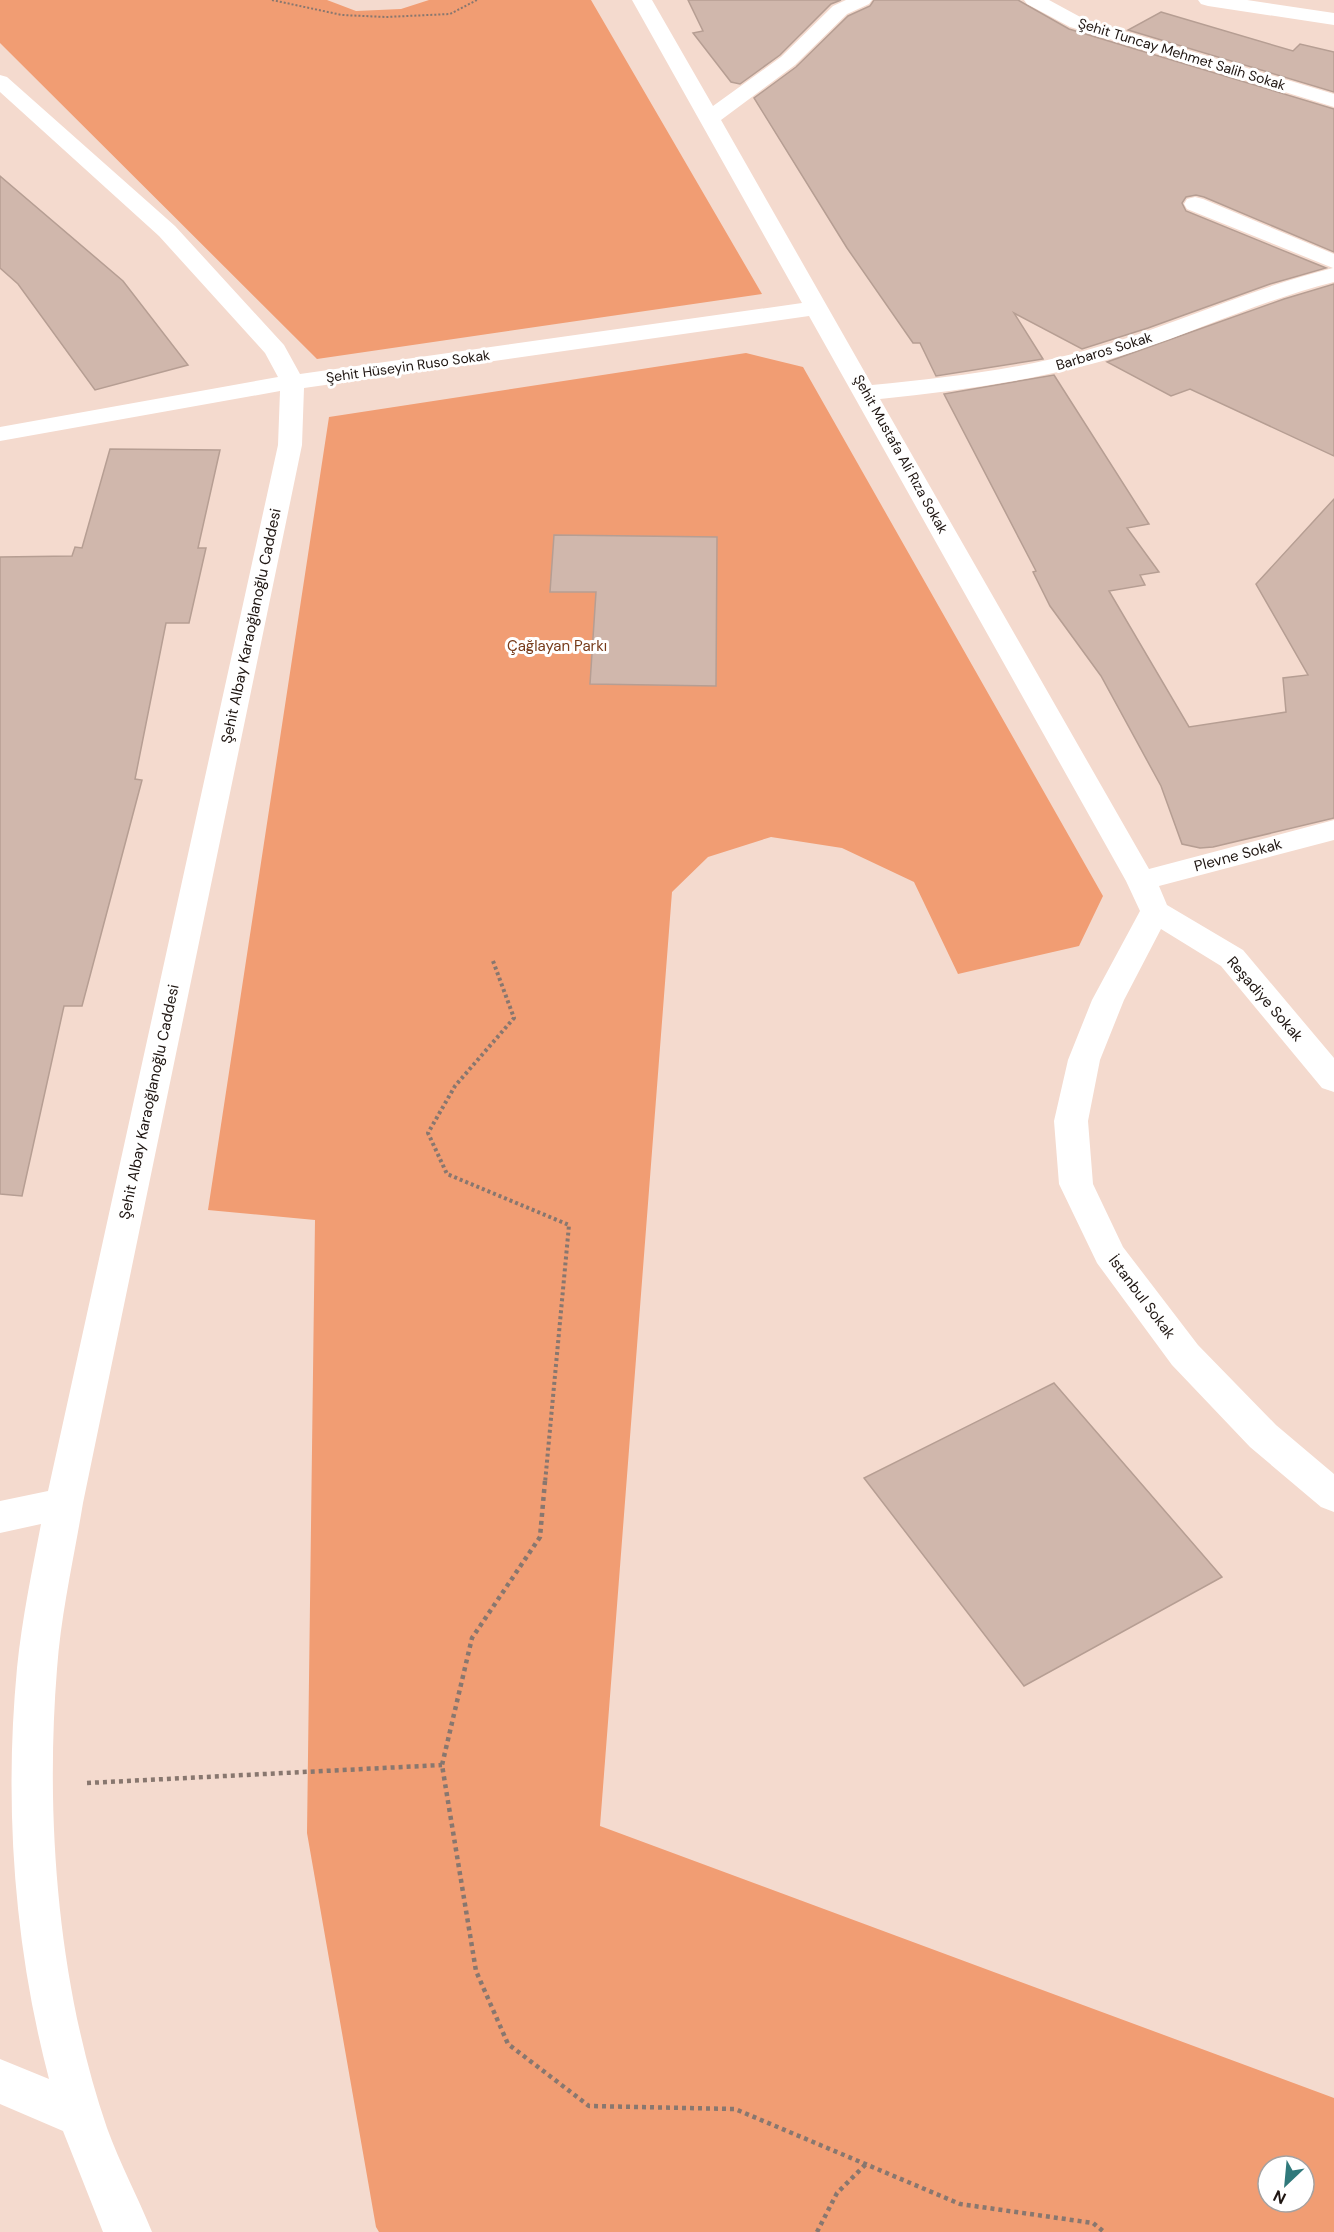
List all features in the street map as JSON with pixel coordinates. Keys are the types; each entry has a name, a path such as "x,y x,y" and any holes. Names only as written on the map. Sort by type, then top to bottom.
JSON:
{"street":[{"name":"Şehit Mustafa Ali Rıza Sokak","path":"642,0 1148,896"},
{"path":"710,118 788,61 840,10 862,0"},
{"name":"Şehit Tuncay Mehmet Salih Sokak","path":"1034,0 1077,23 1334,101"},
{"path":"1208,0 1334,19"},
{"name":"Şehit Albay Karaoğlanoğlu Caddesi","path":"0,81 167,231 276,350 292,382 290,445 64,1503 37,1667 31,1785 41,1929 55,2019 81,2116 123,2224 129,2232"},
{"path":"1195,204 1334,262"},
{"name":"Barbaros Sokak","path":"866,393 975,382 1044,369 1125,346 1287,287 1334,275"},
{"name":"Şehit Hüseyin Ruso Sokak","path":"0,434 292,382 818,308"},
{"name":"Plevne Sokak","path":"1148,896 1334,830"},
{"name":"Reşadiye Sokak","path":"1148,896 1232,958 1334,1080"},
{"name":"İstanbul Sokak","path":"1148,896 1084,1060 1071,1121 1076,1184 1109,1254 1185,1355 1263,1436 1334,1496"},
{"path":"0,1517 64,1503"},
{"path":"0,2081 81,2116"}],"path":[{"path":"272,0 342,15 386,17 450,14 477,0"},
{"path":"286,0 290,3"},
{"path":"493,961 514,1018 455,1086 428,1133 447,1174 569,1225 540,1538 472,1638 442,1766 477,1971 508,2044 590,2106 735,2109 960,2204 1093,2223 1104,2232"},
{"path":"31,1785 442,1766"},
{"path":"817,2232 837,2193 866,2164"}],"green space":[{"path":"0,0 327,0 356,11 401,9 429,0 591,0 762,294 317,359 0,43"},
{"name":"Çağlayan Parkı","path":"746,353 803,367 1103,896 1079,946 958,974 914,882 842,848 771,837 708,857 672,892 600,1826 1334,2098 1334,2232 379,2232 376,2227 307,1833 315,1220 208,1210 329,417"}],"building":[{"path":"688,0 841,0 831,4 780,55 740,84 731,82 693,33 703,31"},
{"path":"874,0 1018,0 1069,29 1334,109 1334,252 1204,197 1196,195 1186,197 1182,203 1186,211 1326,268 1270,284 1082,349 1014,313 1043,359 936,376 920,343 913,343 847,248 754,98 796,67 848,16 870,6"},
{"path":"1161,12 1293,51 1300,44 1334,52 1334,92 1128,30"},
{"path":"0,176 123,281 188,365 95,390 18,284 0,268"},
{"path":"1334,284 1334,456 1190,389 1171,396 1107,362 1284,299"},
{"path":"1054,375 1149,524 1127,528 1159,572 1140,575 1145,585 1109,591 1189,727 1286,712 1283,678 1308,675 1256,584 1334,499 1334,818 1213,847 1200,848 1182,844 1161,786 1101,676 1050,606 1033,572 1036,571 944,394"},
{"path":"110,449 220,450 198,548 206,548 189,623 166,623 135,779 142,780 82,1006 64,1006 22,1196 0,1194 0,557 72,556 75,547 82,548"},
{"path":"554,535 717,537 716,686 590,684 596,592 550,592"},
{"path":"1054,1383 1222,1577 1024,1686 864,1478"}]}
